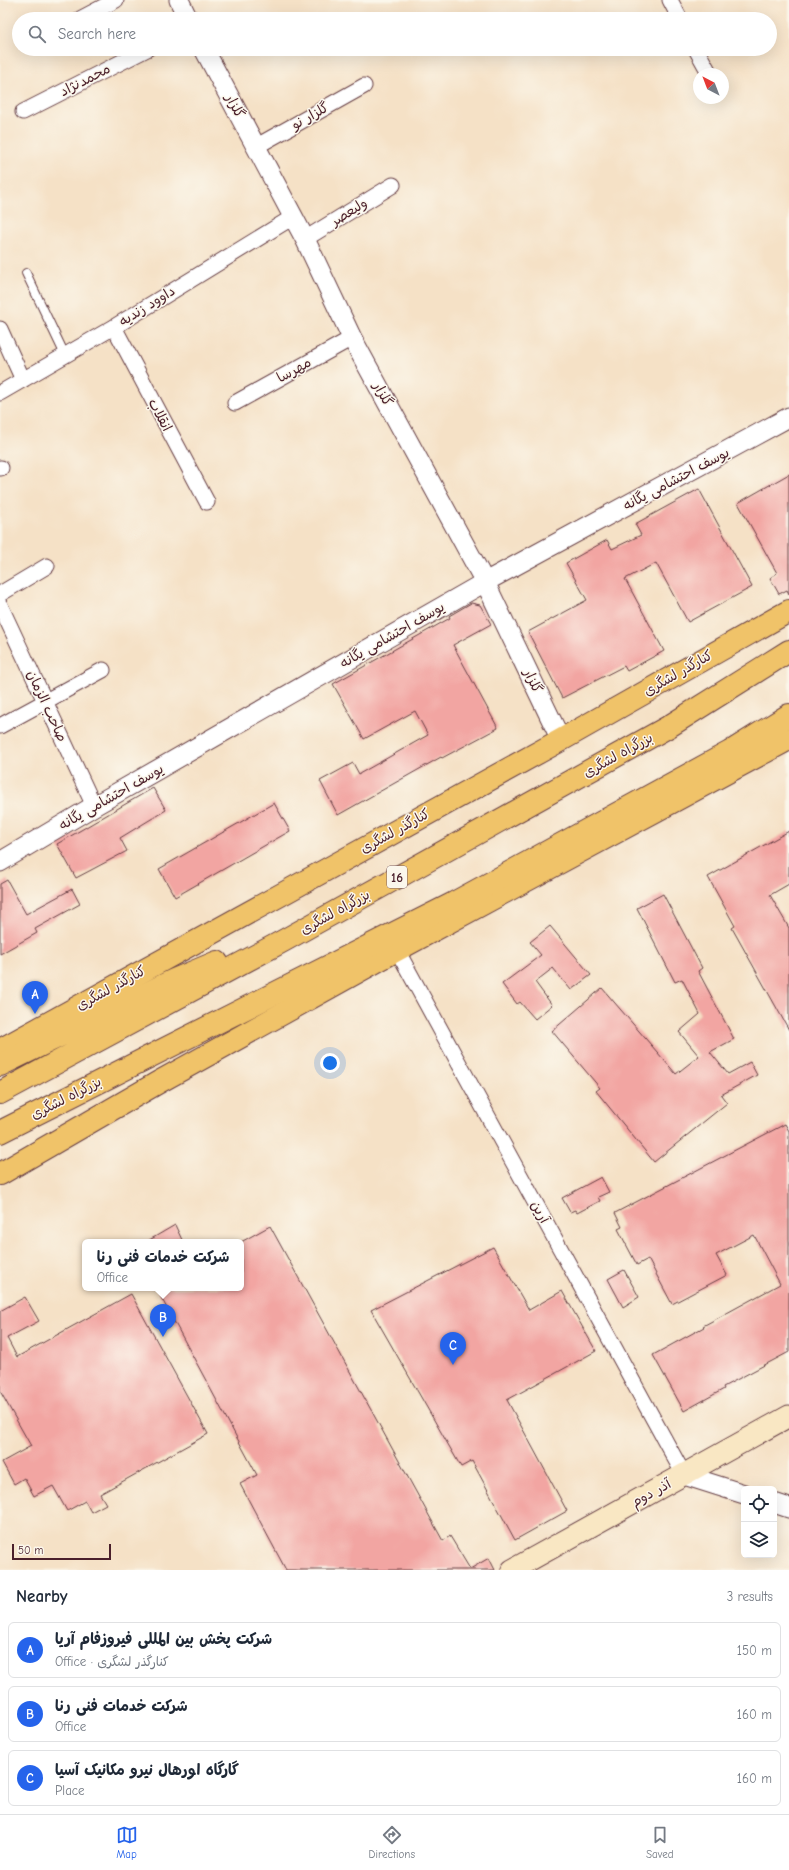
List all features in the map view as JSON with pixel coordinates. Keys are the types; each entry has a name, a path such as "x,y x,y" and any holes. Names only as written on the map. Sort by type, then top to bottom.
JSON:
{"main road":[{"name":"کنارگذر لشگری","path":"0,1050 561,740 789,611"},
{"name":"بزرگراه لشگری","path":"0,1093 283,941 668,727 783,659"},
{"name":"بزرگراه لشگری","path":"0,1132 452,904 730,752 789,715"},
{"path":"0,1174 159,1082 397,950 789,739"},
{"path":"0,1065 174,980 232,955 283,941"},
{"name":"آذر دوم","path":"512,1570 789,1416"}],"street":[{"path":"93,12 116,0"},
{"path":"178,0 184,12"},
{"path":"670,0 676,12"},
{"name":"محمدنژاد","path":"23,112 133,56"},
{"name":"گلزار","path":"208,56 257,146 305,239 352,338 485,582 561,740"},
{"path":"700,56 707,68"},
{"name":"گلزار نو","path":"257,146 364,86"},
{"name":"ولیعصر","path":"305,239 393,185"},
{"name":"داوود زندیه","path":"0,393 114,327 293,217"},
{"name":"انقلاب","path":"114,327 207,502"},
{"path":"0,328 23,380"},
{"name":"مهرسا","path":"235,402 352,338"},
{"name":"یوسف احتشامی یگانه","path":"0,862 94,806 485,582 789,417"},
{"path":"0,594 47,566"},
{"name":"صاحب الزمان","path":"0,606 94,806"},
{"path":"0,726 103,670"},
{"name":"آرین","path":"397,950 684,1475"},
{"path":"684,1475 741,1493"},
{"path":"777,1504 789,1508"}],"lane":[{"path":"26,273 65,355"}],"building":[{"path":"789,474 789,594 787,590 779,594 770,578 777,573 738,503"},
{"path":"699,489 752,587 688,622 656,563 625,579 664,651 627,671 624,666 562,698 528,632 587,600 566,563 607,540 612,549 641,535 635,524"},
{"path":"471,603 480,605 491,624 453,645 498,728 442,758 441,757 338,815 320,781 353,763 359,774 428,735 415,711 364,739 333,684 450,618 449,616"},
{"path":"153,788 166,810 120,838 127,851 76,878 57,844"},
{"path":"274,803 290,831 175,897 159,869"},
{"path":"789,831 789,884 770,895 789,928 789,1030 732,928 735,926 708,877"},
{"path":"7,880 26,914 72,889 80,904 35,929 37,933 0,954 0,884"},
{"path":"663,894 702,968 698,971 734,1039 710,1052 728,1074 750,1062 757,1075 721,1095 727,1103 654,1162 596,1091 600,1088 552,1031 602,988 676,1074 699,1056 679,1032 700,1014 682,979 675,982 637,908"},
{"path":"550,926 591,975 571,990 553,968 535,982 552,1005 535,1019 520,1002 517,1004 502,984 541,955 530,942"},
{"path":"785,1124 789,1131 789,1352 723,1387 724,1389 684,1411 653,1355 780,1284 754,1235 716,1255 727,1275 672,1304 648,1259 637,1265 618,1229 622,1227 615,1213"},
{"path":"601,1177 609,1192 598,1197 600,1201 577,1213 575,1210 570,1212 562,1198"},
{"path":"175,1225 182,1239 151,1239"},
{"path":"270,1226 443,1541 450,1536 470,1569 489,1558 495,1570 286,1570 240,1484 257,1475 158,1291 244,1291 244,1240"},
{"path":"493,1247 529,1310 562,1291 596,1351 507,1400 567,1511 515,1540 472,1461 461,1467 371,1310"},
{"path":"624,1270 639,1297 623,1307 608,1279"},
{"path":"131,1294 208,1434 100,1494 106,1504 91,1512 85,1501 67,1511 53,1486 34,1496 24,1478 14,1484 2,1462 31,1446 0,1391 0,1311 25,1297 39,1321 7,1338 17,1357"}],"place":[{"name":"شرکت پخش بین المللی فیروزفام آریا","path":"35,1014"},
{"name":"شرکت خدمات فنی رنا","path":"163,1337"},
{"name":"گارگاه اورهال نیرو مکانیک آسیا","path":"453,1365"}]}
